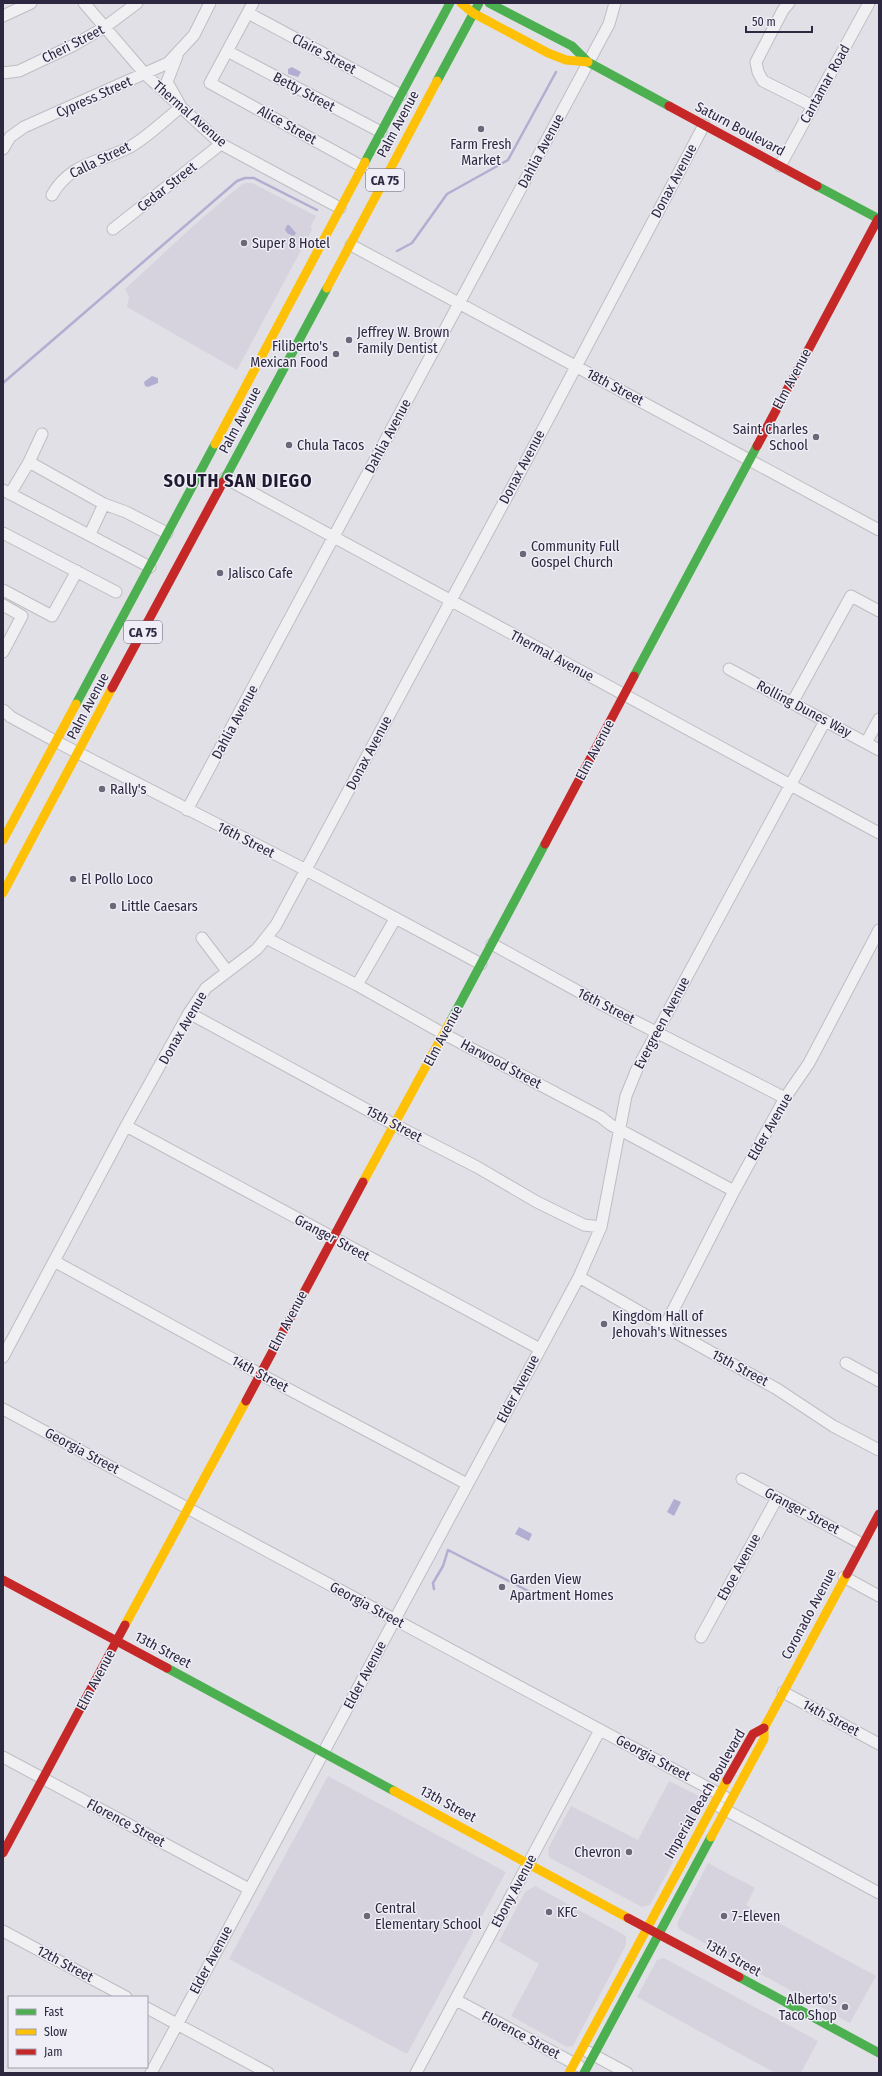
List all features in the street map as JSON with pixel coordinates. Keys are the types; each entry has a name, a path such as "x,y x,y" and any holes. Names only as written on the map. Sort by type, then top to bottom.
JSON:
{"main road":[{"name":"Palm Avenue","path":"3,840 450,3"},
{"name":"Saturn Boulevard","path":"461,3 473,13 566,60 588,62"},
{"name":"Palm Avenue","path":"3,893 479,3"},
{"name":"Saturn Boulevard","path":"489,3 572,46 588,62 879,218"},
{"name":"Elm Avenue","path":"3,1853 332,1239 444,1034 879,218"},
{"name":"Coronado Avenue","path":"764,1728 879,1514"},
{"name":"13th Street","path":"3,1580 879,2053"},
{"name":"Imperial Beach Boulevard","path":"572,2068 647,1927 753,1734 764,1728 764,1739 585,2071"}],"street":[{"path":"3,16 31,3"},
{"name":"Thermal Avenue","path":"84,3 145,74 221,144 340,208"},
{"name":"Cheri Street","path":"3,73 19,71 105,27 137,3"},
{"name":"Cypress Street","path":"3,149 10,137 24,127 168,63 194,34 210,3"},
{"path":"228,51 253,3"},
{"name":"Dahlia Avenue","path":"187,810 609,24 615,3"},
{"path":"789,3 783,10 756,62 758,72 763,81 813,106"},
{"name":"Cantamar Road","path":"780,166 869,3"},
{"name":"Claire Street","path":"248,13 401,95"},
{"name":"Alice Street","path":"228,51 210,84 363,166"},
{"name":"Betty Street","path":"228,51 381,132"},
{"path":"178,52 167,82 181,107"},
{"name":"Calla Street","path":"52,195 58,184 68,174 92,162 129,148 181,107"},
{"name":"Donax Avenue","path":"3,1357 126,1126 189,1013 206,988 257,949 266,938 306,870 517,478 704,125"},
{"name":"Cedar Street","path":"112,229 221,144"},
{"name":"18th Street","path":"350,245 879,530"},
{"path":"42,434 29,462 7,492 90,534 150,567"},
{"path":"29,462 104,504 126,512 167,533"},
{"name":"Thermal Avenue","path":"225,478 879,833"},
{"path":"90,534 104,504"},
{"path":"3,533 116,592"},
{"path":"3,590 52,616 77,571"},
{"path":"792,703 851,596 879,611"},
{"path":"3,605 22,616 3,652"},
{"name":"Rolling Dunes Way","path":"729,669 879,750"},
{"name":"16th Street","path":"6,715 187,810 306,870 481,964"},
{"path":"866,743 879,719"},
{"name":"Evergreen Avenue","path":"579,1277 601,1227 626,1096 637,1069 825,720"},
{"path":"357,985 395,919"},
{"name":"Elder Avenue","path":"665,1326 734,1191 785,1098 809,1063 879,930"},
{"path":"202,938 227,971"},
{"name":"Harwood Street","path":"266,938 357,985 444,1034 601,1116 620,1129 734,1191"},
{"name":"16th Street","path":"492,944 785,1098"},
{"name":"15th Street","path":"189,1013 395,1125 477,1167 537,1202 584,1225 601,1227"},
{"name":"Granger Street","path":"126,1126 332,1239 540,1349"},
{"name":"14th Street","path":"54,1261 260,1374 467,1484"},
{"name":"Elder Avenue","path":"151,2073 579,1277"},
{"name":"15th Street","path":"579,1277 778,1389 833,1426 879,1450"},
{"path":"846,1363 879,1381"},
{"name":"Georgia Street","path":"3,1409 600,1730 717,1798 731,1800"},
{"name":"Granger Street","path":"742,1479 862,1544"},
{"name":"Eboe Avenue","path":"701,1637 777,1498"},
{"path":"844,1577 879,1596"},
{"name":"14th Street","path":"783,1692 879,1744"},
{"name":"Ebony Avenue","path":"416,2073 600,1730"},
{"name":"Florence Street","path":"3,1757 249,1889"},
{"name":"Georgia Street","path":"717,1798 726,1810 879,1893"},
{"name":"12th Street","path":"3,1931 124,1996"},
{"name":"Florence Street","path":"456,2000 572,2068 585,2071"},
{"path":"148,2009 268,2073"},
{"name":"Florence Street","path":"582,2048 628,2073"}],"shaded area":[{"path":"292,67 301,72 298,77 288,74 288,69"},
{"path":"252,183 316,216 311,226 312,230 237,370 127,307 129,297 125,289 191,228 242,184"},
{"path":"287,225 289,225 296,233 294,236 288,234 285,230"},
{"path":"152,376 158,378 158,383 148,387 145,386 144,382"},
{"path":"674,1499 681,1502 674,1516 667,1512"},
{"path":"519,1527 532,1534 529,1541 515,1534"},
{"name":"Central Elementary School","path":"328,1776 506,1872 407,2054 229,1959"},
{"path":"669,1781 705,1799 705,1802 650,1905 642,1907 550,1858 548,1854 549,1847 571,1806 638,1840"},
{"path":"708,1863 755,1888 746,1905 876,1976 850,2023 679,1929 677,1923"},
{"path":"535,1886 626,1936 626,1945 573,2046 567,2047 511,2016 539,1964 499,1941 525,1892"},
{"path":"664,1958 818,2041 801,2073 775,2073 637,1997 657,1960"}],"waterway":[{"path":"397,251 412,243 447,194 508,160 556,72"},
{"path":"3,383 237,181 245,178 254,178 317,210"},
{"path":"434,1589 433,1583 443,1566 448,1550 536,1595"}],"traffic: fast":[{"path":"365,162 450,3"},
{"path":"437,81 479,3"},
{"path":"489,3 572,46 588,62 669,106"},
{"path":"817,186 879,219"},
{"path":"223,482 327,288"},
{"path":"76,704 215,444"},
{"path":"634,676 757,446"},
{"path":"450,1022 545,844"},
{"path":"167,1668 394,1791"},
{"path":"584,2073 711,1837"},
{"path":"739,1977 879,2053"}],"traffic: slow":[{"path":"461,3 473,13 548,53 566,60 588,62"},
{"path":"327,288 437,81"},
{"path":"215,444 365,162"},
{"path":"3,893 112,688"},
{"path":"3,840 76,704"},
{"path":"363,1182 450,1022"},
{"path":"125,1625 246,1401"},
{"path":"711,1837 764,1739 764,1728 847,1574"},
{"path":"569,2073 727,1780"},
{"path":"394,1791 628,1918"}],"traffic: jam":[{"path":"669,106 817,186"},
{"path":"757,446 878,219"},
{"path":"112,688 223,482"},
{"path":"545,844 634,676"},
{"path":"246,1401 363,1182"},
{"path":"847,1574 879,1514"},
{"path":"3,1580 167,1668"},
{"path":"3,1853 125,1625"},
{"path":"727,1780 753,1734 764,1728"},
{"path":"628,1918 739,1977"}],"place":[{"name":"Farm Fresh Market","path":"481,129"},
{"name":"Super 8 Hotel","path":"244,243"},
{"name":"Jeffrey W. Brown Family Dentist","path":"349,340"},
{"name":"Filiberto's Mexican Food","path":"336,354"},
{"name":"Saint Charles School","path":"816,437"},
{"name":"Chula Tacos","path":"289,445"},
{"name":"Community Full Gospel Church","path":"523,554"},
{"name":"Jalisco Cafe","path":"220,573"},
{"name":"Rally's","path":"102,789"},
{"name":"El Pollo Loco","path":"73,879"},
{"name":"Little Caesars","path":"113,906"},
{"name":"Kingdom Hall of Jehovah's Witnesses","path":"604,1324"},
{"name":"Garden View Apartment Homes","path":"502,1587"},
{"name":"Chevron","path":"629,1852"},
{"name":"KFC","path":"549,1912"},
{"name":"Central Elementary School","path":"367,1916"},
{"name":"7-Eleven","path":"724,1916"},
{"name":"Alberto's Taco Shop","path":"845,2007"}],"district":[{"name":"SOUTH SAN DIEGO","path":"238,481"}]}
